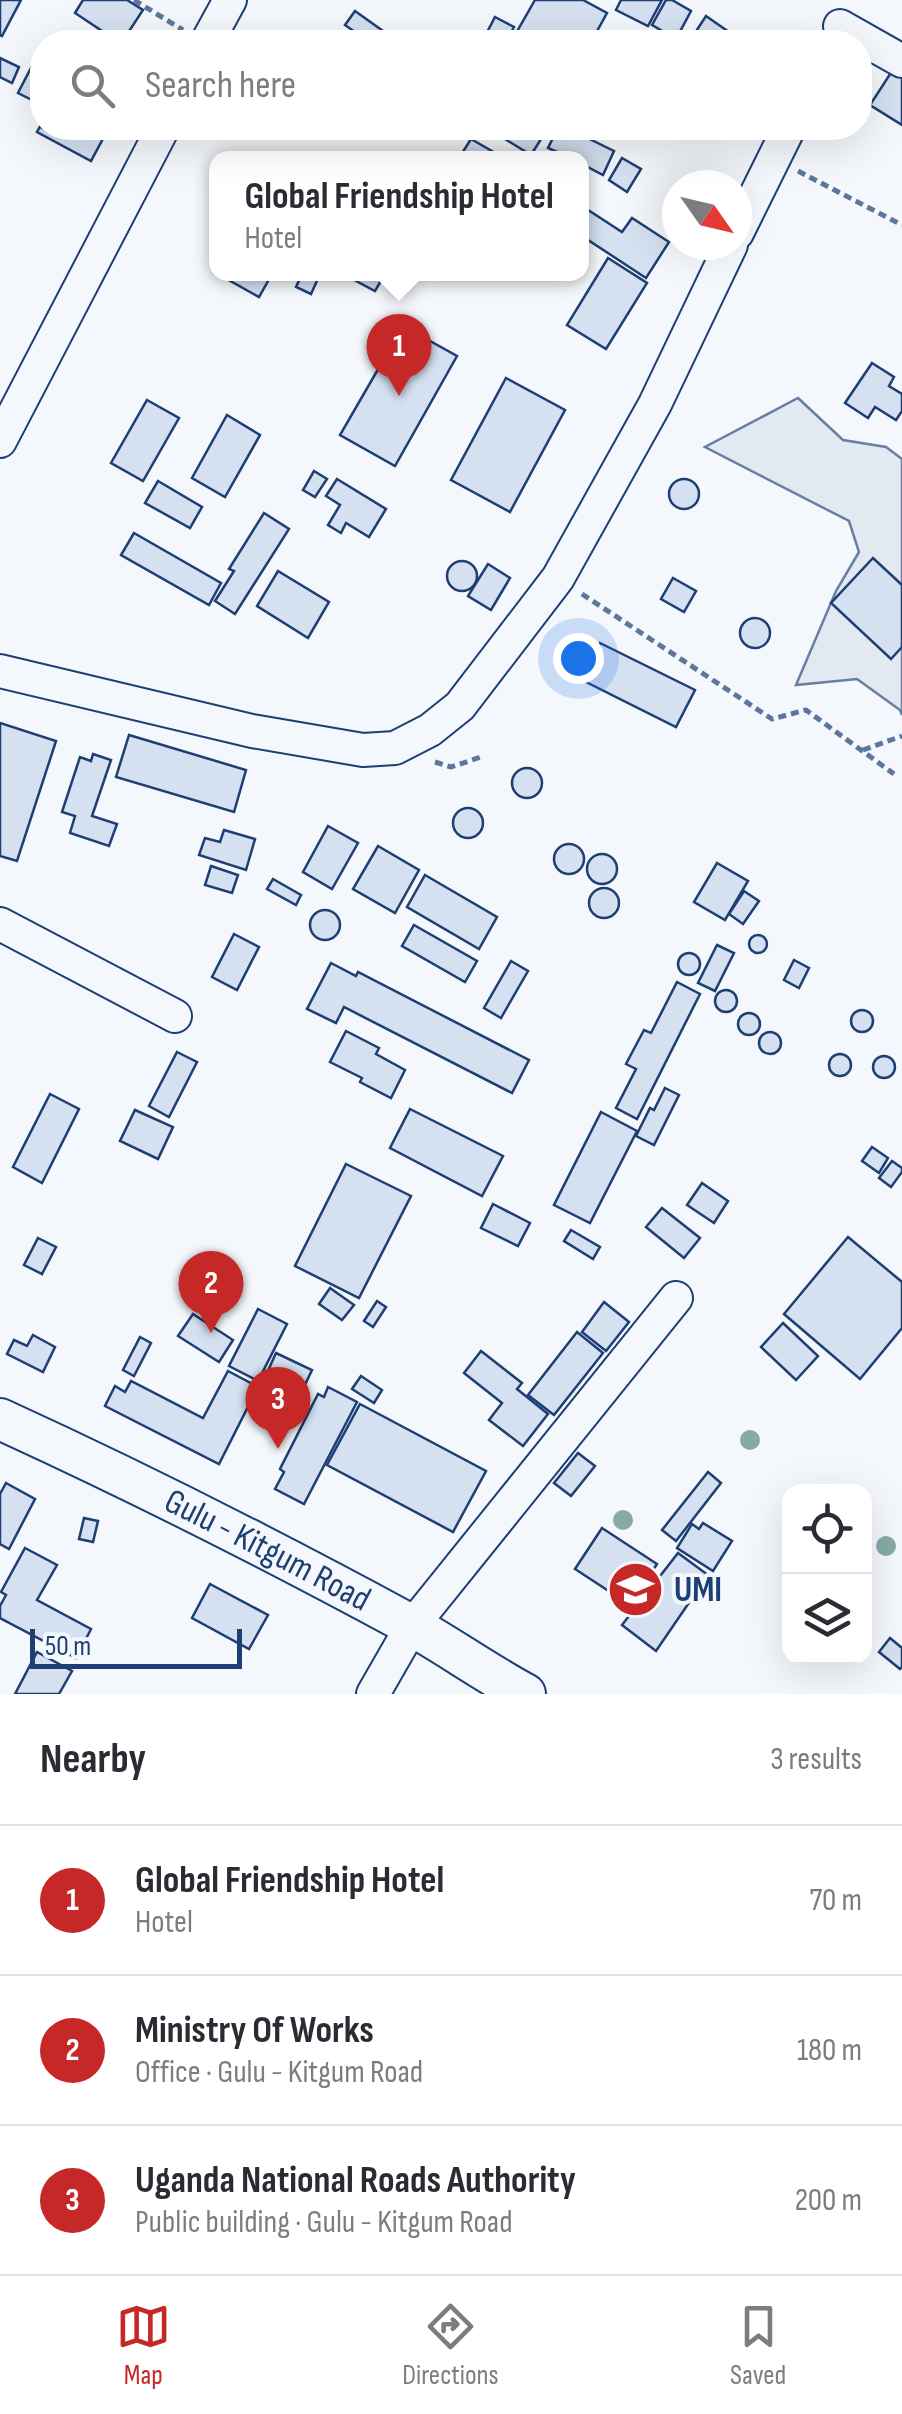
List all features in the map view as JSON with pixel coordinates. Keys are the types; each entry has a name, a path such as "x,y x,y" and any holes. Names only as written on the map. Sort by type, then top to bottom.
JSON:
{"main road":[{"name":"Gulu - Kitgum Road","path":"0,1419 126,1476 412,1626 525,1694"}],"street":[{"path":"205,30 230,0"},
{"path":"872,42 902,61"},
{"path":"0,441 157,140"},
{"path":"752,201 783,140"},
{"path":"0,671 252,731 363,750 394,748 430,730 460,706 558,578 656,404 724,260"},
{"path":"0,924 175,1016"},
{"path":"372,1694 412,1626 676,1298"}],"path":[{"path":"134,0 185,30"},
{"path":"773,158 902,225"},
{"path":"558,578 772,718 806,710 894,774"},
{"path":"861,751 902,736"}],"shaded area":[{"path":"798,398 843,440 886,447 902,459 902,715 857,679 796,685 836,591 859,552 849,521 705,447"}],"building":[{"path":"0,0 21,0 2,36 0,35"},
{"path":"83,0 127,0 143,10 130,30 100,30 75,13"},
{"path":"535,0 583,0 607,13 598,30 518,30"},
{"path":"621,0 662,0 648,26 616,10"},
{"path":"666,0 691,11 681,30 661,30 652,25"},
{"path":"355,11 382,30 352,30 345,25"},
{"path":"706,16 726,30 697,30"},
{"path":"495,17 514,27 512,30 488,30"},
{"path":"0,58 19,67 12,83 0,77"},
{"path":"894,68 902,73 902,125 872,106"},
{"path":"30,70 30,99 18,93"},
{"path":"52,140 102,140 91,161"},
{"path":"473,140 492,151 463,151"},
{"path":"507,140 540,140 534,151 524,151"},
{"path":"552,140 592,140 614,151 603,175 589,168 589,151 548,148"},
{"path":"622,158 641,169 627,192 609,180"},
{"path":"589,211 622,232 632,218 662,237 662,253 646,278 589,241"},
{"path":"608,258 647,283 606,349 567,325"},
{"path":"230,281 268,281 259,297"},
{"path":"299,281 317,281 311,294 296,287"},
{"path":"356,281 381,281 375,291"},
{"path":"403,326 457,356 395,466 340,435"},
{"path":"872,363 894,377 889,386 902,394 902,411 896,420 875,407 868,418 845,403"},
{"path":"506,378 565,410 510,512 451,480"},
{"path":"147,400 179,418 143,481 111,463"},
{"path":"227,415 260,435 225,497 192,478"},
{"path":"314,471 327,479 315,497 303,490"},
{"path":"337,479 386,509 369,537 346,523 341,533 328,525 340,505 326,496"},
{"path":"684,479 694,484 699,494 694,504 684,509 674,504 669,494 674,484"},
{"path":"158,481 202,507 190,528 145,503"},
{"path":"264,513 289,529 235,614 215,601 234,571 229,569"},
{"path":"134,533 221,583 209,605 121,555"},
{"path":"873,558 902,585 902,647 891,659 831,603"},
{"path":"462,561 472,566 477,576 472,586 462,591 452,586 447,576 452,566"},
{"path":"488,564 510,578 491,610 468,596"},
{"path":"278,571 329,602 308,638 257,606"},
{"path":"673,578 696,591 684,612 661,599"},
{"path":"755,618 765,623 770,633 765,643 755,648 745,643 740,633 745,623"},
{"path":"600,643 695,690 676,727 582,680"},
{"path":"0,723 56,741 17,861 0,856"},
{"path":"129,735 246,770 234,812 116,777"},
{"path":"93,754 111,760 92,816 117,824 109,846 70,833 75,816 62,812 80,757 91,761"},
{"path":"527,768 537,773 542,783 537,793 527,798 517,793 512,783 517,773"},
{"path":"468,808 478,813 483,823 478,833 468,838 458,833 453,823 458,813"},
{"path":"328,826 358,843 332,889 303,872"},
{"path":"224,830 255,839 246,870 199,855 205,838 220,842"},
{"path":"569,844 583,853 584,859 575,873 569,874 555,865 554,859 563,845"},
{"path":"378,846 419,870 395,913 353,889"},
{"path":"602,854 612,859 617,869 612,879 602,884 592,879 587,869 592,859"},
{"path":"717,863 748,881 725,920 694,902"},
{"path":"211,866 238,875 232,893 205,885"},
{"path":"425,875 497,917 479,949 407,907"},
{"path":"273,879 301,895 296,905 267,889"},
{"path":"604,888 614,893 619,903 614,913 604,918 594,913 589,903 594,893"},
{"path":"744,891 759,901 743,924 729,914"},
{"path":"325,910 339,919 340,925 331,939 325,940 311,931 310,925 319,911"},
{"path":"414,925 477,961 465,982 402,946"},
{"path":"234,934 259,947 237,990 212,977"},
{"path":"758,935 767,944 758,953 749,944"},
{"path":"717,945 734,953 715,991 698,983"},
{"path":"685,953 693,953 700,964 693,975 685,975 678,968 678,960"},
{"path":"794,960 809,968 799,988 784,980"},
{"path":"511,961 528,971 501,1018 484,1008"},
{"path":"331,963 356,976 358,972 529,1060 512,1093 344,1007 336,1023 307,1009"},
{"path":"677,982 700,994 637,1119 616,1108 636,1069 626,1064 644,1030 651,1033"},
{"path":"722,990 730,990 737,1001 730,1012 722,1012 715,1005 715,997"},
{"path":"862,1010 870,1013 870,1029 862,1032 854,1029 851,1021 854,1013"},
{"path":"749,1013 757,1016 757,1032 749,1035 741,1032 738,1024 741,1016"},
{"path":"346,1031 379,1048 376,1054 405,1070 391,1098 330,1062"},
{"path":"766,1032 774,1032 781,1043 774,1054 766,1054 759,1047 759,1039"},
{"path":"177,1052 197,1062 169,1117 149,1106"},
{"path":"840,1054 848,1057 848,1073 840,1076 832,1073 829,1065 832,1057"},
{"path":"884,1056 892,1059 892,1075 884,1078 876,1075 873,1067 876,1059"},
{"path":"665,1088 679,1095 654,1145 636,1136"},
{"path":"50,1094 79,1109 42,1183 13,1167"},
{"path":"410,1109 503,1156 482,1196 390,1148"},
{"path":"135,1110 173,1127 158,1159 120,1141"},
{"path":"601,1112 637,1131 590,1223 554,1205"},
{"path":"872,1147 888,1158 879,1173 862,1161"},
{"path":"892,1161 902,1172 891,1187 879,1178"},
{"path":"346,1164 411,1196 359,1298 295,1266"},
{"path":"702,1183 728,1201 714,1223 687,1205"},
{"path":"493,1204 530,1223 518,1246 481,1228"},
{"path":"662,1208 700,1238 684,1258 646,1227"},
{"path":"571,1230 600,1247 593,1259 564,1241"},
{"path":"848,1237 902,1282 902,1328 860,1379 784,1314"},
{"path":"38,1238 56,1247 42,1274 24,1265"},
{"path":"330,1288 354,1305 342,1320 319,1304"},
{"path":"377,1301 386,1307 373,1327 364,1321"},
{"path":"604,1302 629,1322 606,1351 582,1332"},
{"path":"258,1309 287,1324 258,1381 229,1366"},
{"path":"193,1314 233,1340 219,1362 178,1336"},
{"path":"783,1323 818,1356 796,1380 761,1347"},
{"path":"577,1332 603,1353 554,1415 528,1395"},
{"path":"33,1335 55,1347 43,1372 7,1354 14,1340 27,1346"},
{"path":"140,1337 151,1343 134,1376 123,1370"},
{"path":"481,1351 522,1383 517,1389 548,1414 523,1446 489,1420 502,1403 464,1373"},
{"path":"276,1353 312,1370 302,1391 266,1375"},
{"path":"228,1371 258,1387 219,1464 105,1406 115,1386 125,1392 131,1381 203,1418"},
{"path":"361,1376 382,1390 374,1403 352,1389"},
{"path":"328,1387 357,1402 304,1504 275,1489 284,1472 280,1469 318,1394 324,1397"},
{"path":"360,1404 486,1471 453,1532 327,1465"},
{"path":"578,1453 595,1466 571,1496 554,1483"},
{"path":"708,1472 721,1483 676,1541 662,1530"},
{"path":"6,1483 35,1499 9,1549 0,1544 0,1494"},
{"path":"84,1518 98,1521 93,1542 79,1539"},
{"path":"703,1523 732,1541 713,1571 677,1548 692,1524 699,1529"},
{"path":"602,1528 657,1564 630,1605 575,1569"},
{"path":"25,1548 57,1565 37,1600 91,1629 76,1658 0,1618 0,1606 6,1595 1,1592"},
{"path":"678,1553 708,1575 656,1651 622,1625"},
{"path":"210,1584 268,1615 249,1649 192,1618"},
{"path":"890,1638 902,1648 900,1669 879,1652"},
{"path":"37,1652 72,1671 59,1694 15,1694"}],"place":[{"name":"Global Friendship Hotel","path":"399,396"},
{"name":"Ministry Of Works","path":"211,1333"},
{"name":"Uganda National Roads Authority","path":"278,1449"},
{"name":"UMI","path":"635,1590"}]}
